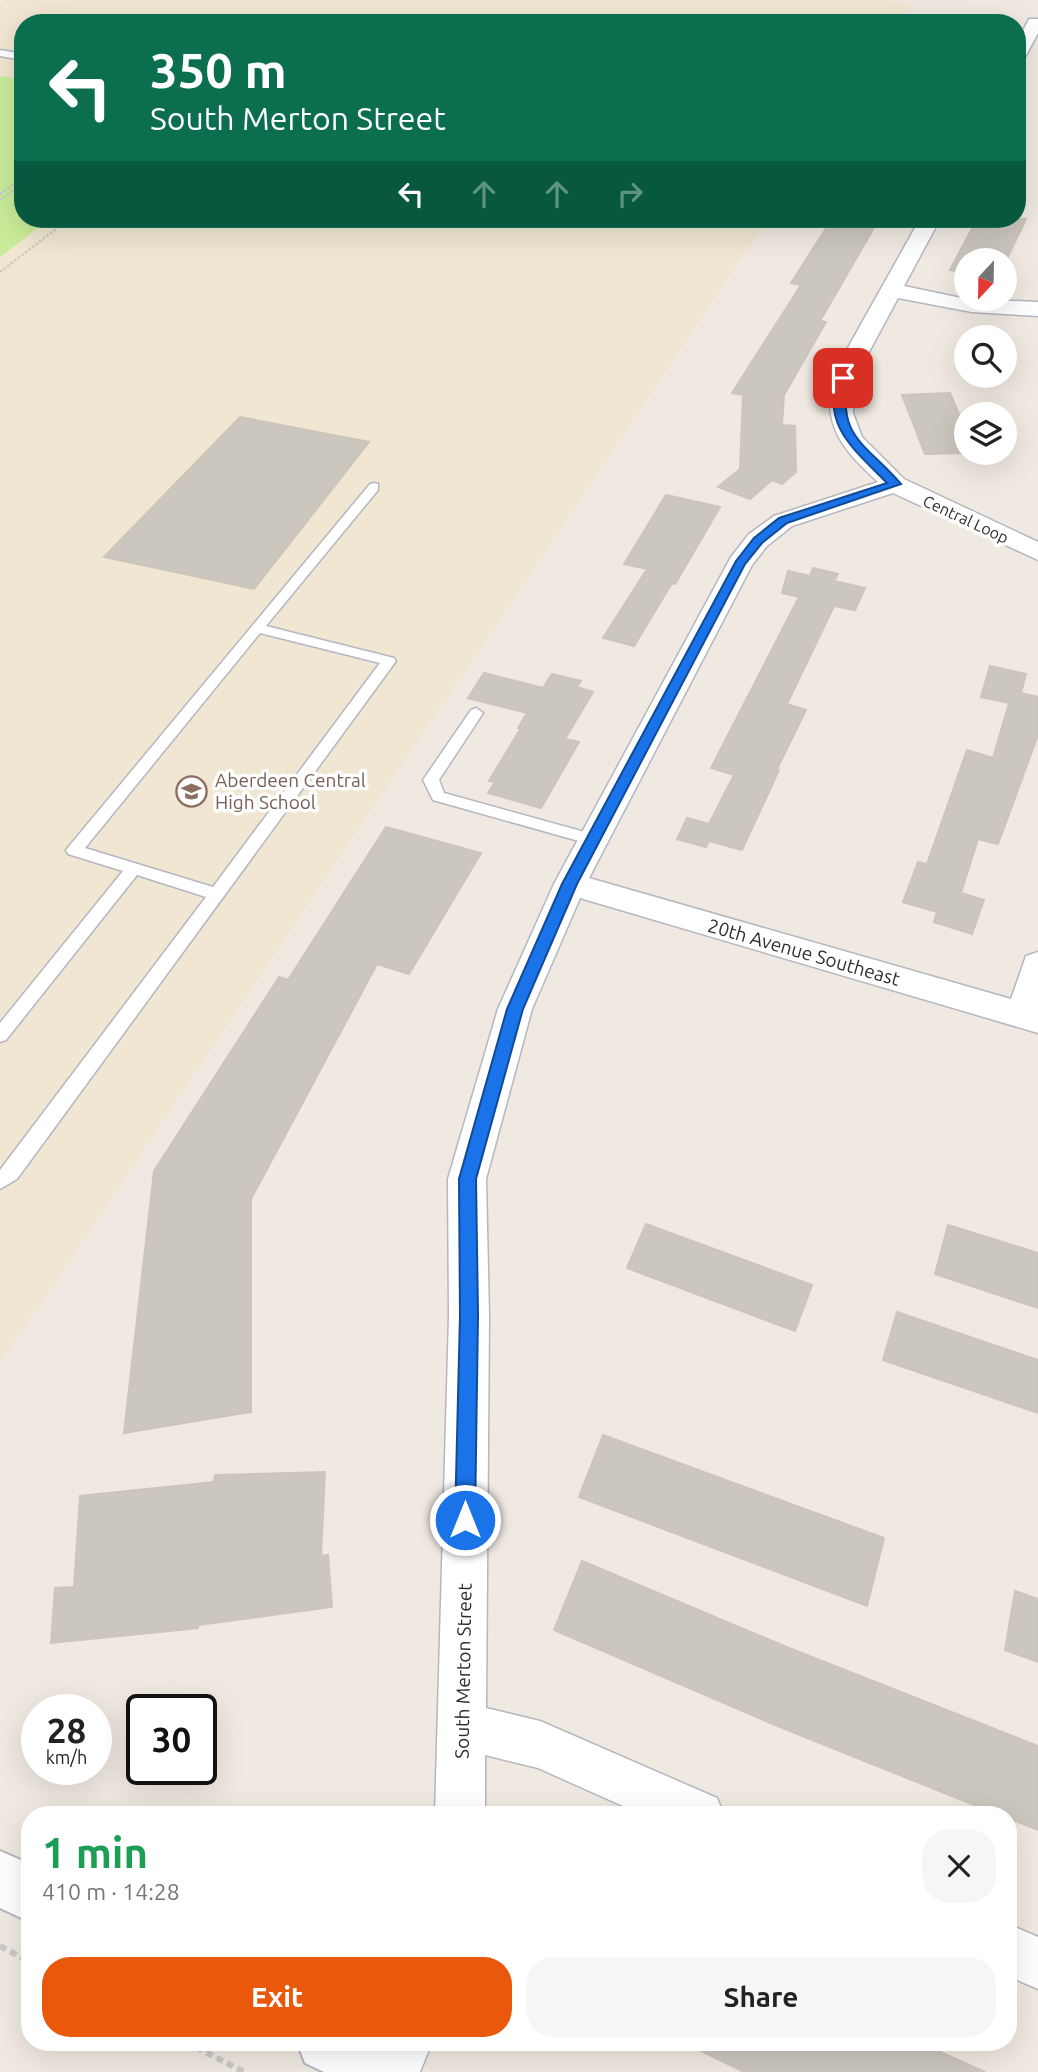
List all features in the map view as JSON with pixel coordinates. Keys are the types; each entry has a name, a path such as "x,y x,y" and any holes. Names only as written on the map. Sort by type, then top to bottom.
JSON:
{"main road":[{"path":"0,1879 21,1890"},
{"path":"344,2051 386,2072"}],"street":[{"path":"1026,48 1035,23"},
{"path":"895,484 848,438 838,402 843,378 925,228"},
{"path":"891,290 972,305 1038,309"},
{"name":"Central Loop","path":"895,484 1038,552"},
{"name":"South Merton Street","path":"460,1806 469,1315 467,1179 515,1009 570,884 740,564 758,540 783,521 895,484"},
{"name":"20th Avenue Southeast","path":"570,884 1031,1018"},
{"path":"1031,1018 1038,965"},
{"path":"463,1726 540,1745 679,1806"},
{"path":"1017,1954 1038,1963"},
{"path":"394,2072 402,2051"}],"lane":[{"path":"216,894 75,850 374,487"},
{"path":"0,1181 10,1173 389,661 257,628"},
{"path":"476,713 431,780 438,796 593,840"},
{"path":"0,1035 134,868"}],"path":[{"path":"0,272 57,228"},
{"path":"0,1947 21,1958"},
{"path":"203,2051 244,2072"}],"shaded area":[{"name":"Aberdeen Central High School","path":"5,0 886,0 912,4 905,14 14,14 14,228 762,228 0,1364 0,3"}],"green space":[{"path":"0,76 14,78 14,228 38,228 0,257"}],"building":[{"path":"826,228 874,228 820,321 826,322 784,395 782,425 795,426 796,472 782,484 772,480 750,499 718,487 740,469 743,395 732,393 801,285 791,283"},
{"path":"972,228 1022,228 1012,248 962,248"},
{"path":"950,393 954,402 954,453 925,454 902,395"},
{"path":"240,417 369,442 254,589 104,557"},
{"path":"666,495 720,507 675,584 672,583 634,646 603,638 647,569 624,564"},
{"path":"813,568 838,574 834,581 865,588 855,610 834,606 787,704 806,710 742,850 709,841 706,847 677,839 687,818 709,824 734,775 711,768 799,597 782,593 788,571 810,576"},
{"path":"990,666 1026,674 1021,693 1038,697 1038,735 998,844 978,839 961,893 984,900 972,934 934,922 937,912 903,902 918,862 927,864 967,750 993,758 1009,703 981,697"},
{"path":"484,673 543,688 552,674 581,681 577,687 593,692 565,739 579,742 541,808 488,793 495,782 489,781 527,713 468,698"},
{"path":"386,827 481,853 409,974 377,964 251,1199 251,1412 124,1433 154,1171 279,977 288,980"},
{"path":"646,1224 812,1285 795,1331 627,1268"},
{"path":"948,1225 1038,1253 1038,1308 935,1274"},
{"path":"897,1312 1038,1360 1038,1413 883,1360"},
{"path":"603,1435 884,1538 867,1606 579,1497"},
{"path":"325,1472 321,1556 328,1555 332,1607 198,1625 198,1628 51,1643 55,1588 74,1587 80,1496 214,1482 215,1475"},
{"path":"582,1561 789,1648 1038,1746 1038,1830 1017,1822 1017,1806 977,1806 775,1725 554,1630"},
{"path":"1015,1591 1038,1599 1038,1662 1005,1650"},
{"path":"701,2051 938,2051 985,2072 744,2072"}],"place":[{"name":"Aberdeen Central High School","path":"192,791"}],"route":[{"path":"465,1520 469,1315 467,1179 515,1009 570,884 740,564 758,540 783,521 895,484 848,438 838,402 843,378"}]}
